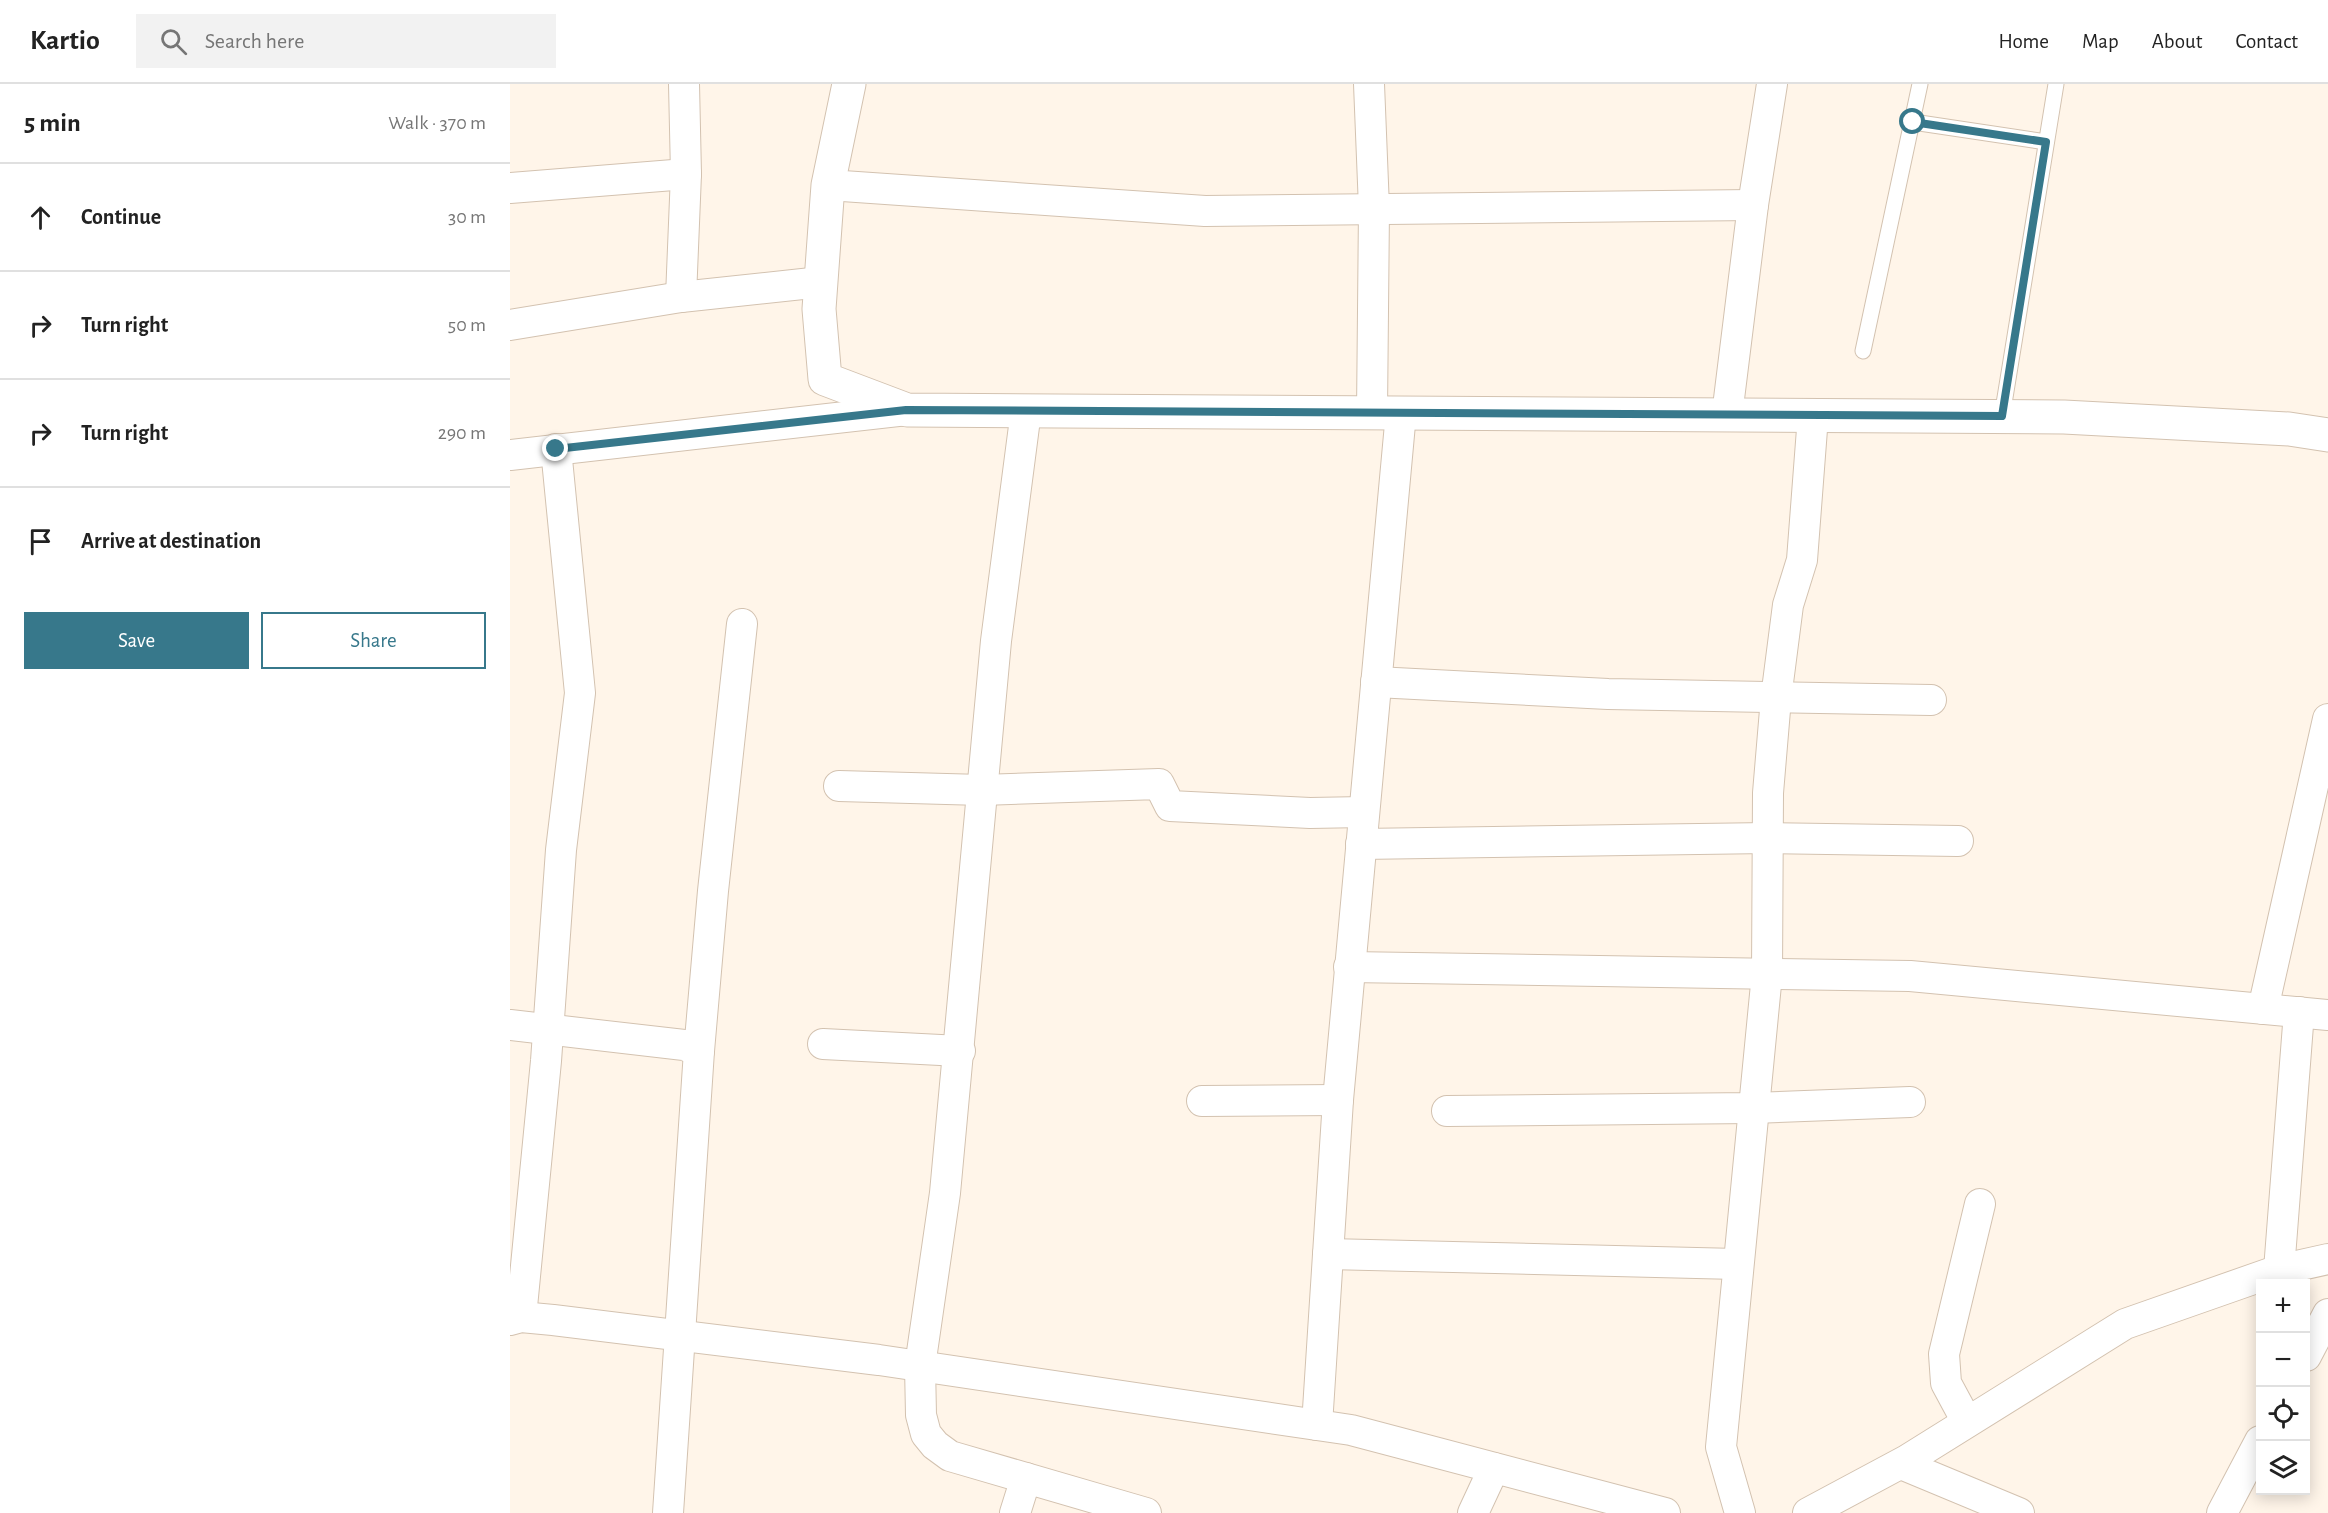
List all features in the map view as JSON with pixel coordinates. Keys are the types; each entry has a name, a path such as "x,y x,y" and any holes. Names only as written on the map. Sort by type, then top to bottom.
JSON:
{"street":[{"path":"681,297 686,174 684,84"},
{"path":"849,84 828,185 819,309 825,379 906,410"},
{"path":"1317,1425 1338,1100 1376,682 1387,413 1369,84"},
{"path":"1726,415 1753,205 1772,84"},
{"path":"510,188 686,174"},
{"path":"828,185 1205,211 1753,205"},
{"path":"510,325 681,297 821,282"},
{"path":"510,455 906,410 2064,417 2266,428 2328,435"},
{"path":"1026,411 996,641 981,790 960,1051 945,1193 920,1366 921,1415 926,1434 935,1445 950,1456 1146,1513"},
{"path":"1740,1513 1721,1447 1767,974 1768,838 1776,698 1788,605 1802,560 1813,416"},
{"path":"556,449 580,693 561,850 549,1029 516,1319 682,1336 920,1366 1351,1430 1665,1513"},
{"path":"668,1513 670,1460 682,1336 699,1051 713,891 742,624"},
{"path":"1376,682 1608,694 1931,700"},
{"path":"2263,1009 2328,719"},
{"path":"839,786 981,790 1158,784 1170,806 1310,813 1364,812"},
{"path":"1361,844 1768,838 1958,841"},
{"path":"1349,967 1910,976 2314,1014 2279,1270"},
{"path":"510,1025 684,1045 699,1051"},
{"path":"823,1044 960,1051"},
{"path":"1202,1101 1338,1100"},
{"path":"1447,1111 1753,1108 1910,1102"},
{"path":"1967,1422 1946,1383 1944,1354 1980,1204"},
{"path":"1328,1254 1737,1264"},
{"path":"1808,1513 1901,1464 2125,1324 2279,1270 2328,1259"},
{"path":"2310,1348 2328,1314"},
{"path":"2222,1513 2256,1449"},
{"path":"1901,1464 2019,1513"},
{"path":"1473,1513 1494,1468"},
{"path":"1015,1513 1026,1478"}],"lane":[{"path":"1863,351 1920,84"},
{"path":"2002,416 2056,84"},
{"path":"1913,122 2046,142"}],"route":[{"path":"556,449 906,410 2002,416 2046,142 1913,122"}]}
